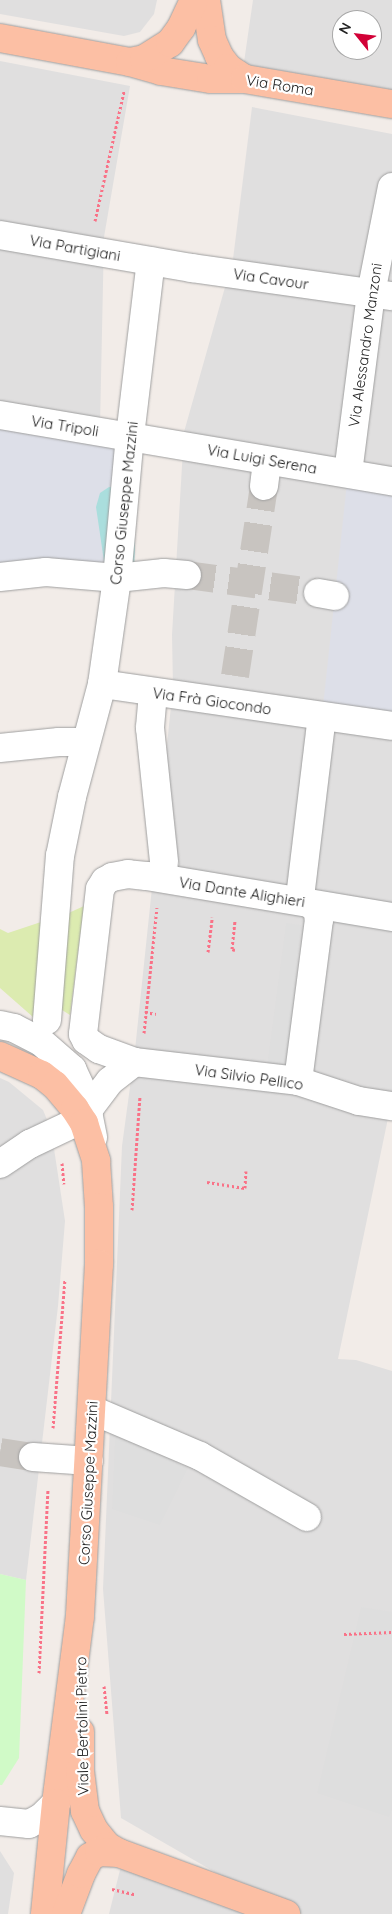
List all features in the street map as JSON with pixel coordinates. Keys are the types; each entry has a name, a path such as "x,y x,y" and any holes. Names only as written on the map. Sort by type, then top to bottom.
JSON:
{"main road":[{"path":"134,63 150,57 170,43 181,28 194,0"},
{"path":"206,0 212,40 219,56 228,68 245,78"},
{"name":"Via Roma","path":"0,38 194,76 228,80 245,78 392,104"},
{"path":"9,1059 42,1075 87,1115"},
{"name":"Corso Giuseppe Mazzini","path":"45,1914 56,1803 80,1616 92,1410 100,1221 96,1161 87,1115"},
{"name":"Viale Bertolini Pietro","path":"80,1616 80,1771 82,1799 87,1817 94,1830 102,1841 119,1852 286,1914"},
{"path":"66,1914 79,1878 90,1857 99,1852 119,1852"}],"street":[{"name":"Via Alessandro Manzoni","path":"348,474 381,294 392,187"},
{"name":"Via Partigiani","path":"0,235 151,261"},
{"name":"Via Cavour","path":"151,261 381,294"},
{"name":"Corso Giuseppe Mazzini","path":"30,1032 60,856 85,742 102,684 117,578 130,436 151,261"},
{"name":"Via Tripoli","path":"0,416 177,444"},
{"name":"Via Luigi Serena","path":"177,444 265,473 348,474 392,480"},
{"path":"0,577 46,572 117,578 164,573 187,575"},
{"name":"Via Frà Giocondo","path":"102,684 153,693 232,695 322,716 392,726"},
{"path":"153,693 150,728 164,862"},
{"path":"298,1081 319,920 317,909 304,896 322,716"},
{"path":"0,748 59,742 85,742"},
{"name":"Via Dante Alighieri","path":"83,1034 100,892 103,885 110,878 128,874 304,896 392,917"},
{"path":"0,1014 53,1047 67,1047 76,1043 83,1034 86,1040 99,1050 134,1062"},
{"path":"30,1032 72,1068 80,1084 87,1115"},
{"path":"0,1164 30,1144 87,1115 92,1102 110,1081 134,1062"},
{"name":"Via Silvio Pellico","path":"134,1062 298,1081 359,1101 392,1106"},
{"path":"92,1410 200,1456 307,1517"},
{"path":"33,1457 89,1461"},
{"path":"0,1821 29,1824 42,1817 56,1803"}],"path":[{"path":"89,251 134,63"},
{"path":"235,923 232,949 235,950"},
{"path":"145,1012 156,1014"},
{"path":"207,1182 245,1188 246,1171"},
{"path":"344,1634 392,1632"}],"shaded area":[{"path":"0,0 157,0 154,14 140,32 124,36 0,14"},
{"path":"253,0 392,0 392,94 243,69"},
{"path":"0,61 130,86 104,237 100,426 0,409"},
{"path":"252,107 392,134 392,1099 338,1359 356,1360 392,1371 392,1914 302,1914 260,1898 121,1818 103,1589 122,1146 135,1050 173,687 172,635 184,432 233,259"},
{"path":"0,415 130,436 117,578 0,577"},
{"path":"348,473 392,481 392,726 322,716"},
{"path":"286,923 301,925 288,1073 266,1073"},
{"path":"0,1078 9,1082 43,1110 51,1129 65,1221 58,1306 26,1580 0,1574"},
{"path":"115,1436 188,1468 160,1525 112,1509"},
{"path":"361,1607 392,1612 392,1810 389,1817 317,1793"},
{"path":"0,1851 14,1873 8,1914 0,1914"},
{"path":"121,1866 265,1914 109,1914"}],"green space":[{"path":"84,906 70,1015 62,1010 62,916"},
{"path":"44,921 33,1017 0,988 0,929 8,933"},
{"path":"0,1574 26,1580 19,1758 2,1785 0,1785"}],"water":[{"path":"109,487 113,487 133,523 134,567 105,568 96,507 100,493"}],"tunnel":[{"path":"235,676 264,486"},
{"path":"187,575 318,593"},
{"path":"0,1452 33,1457"}]}
